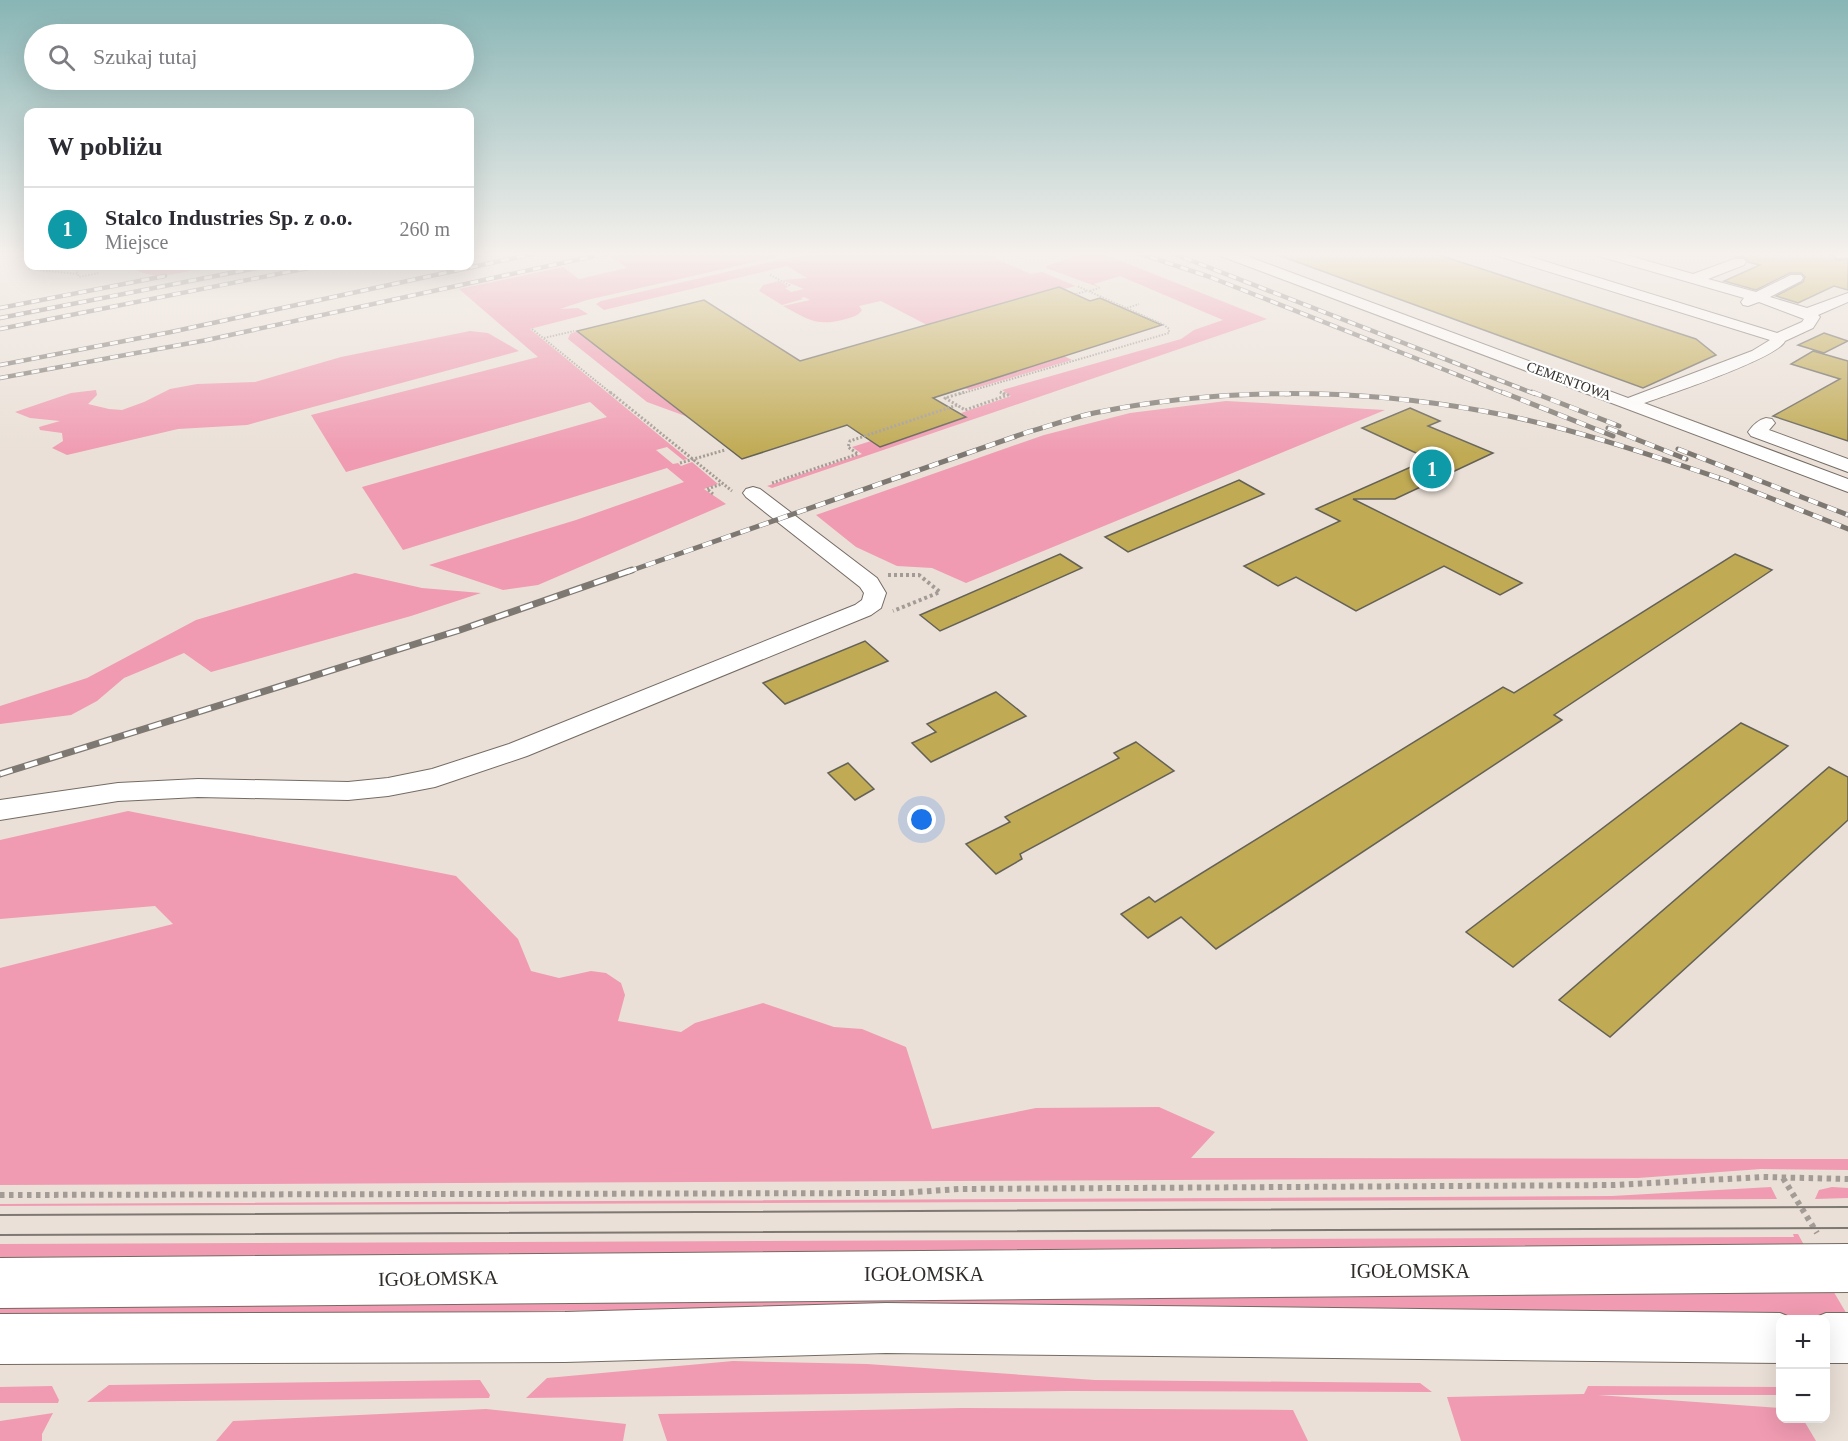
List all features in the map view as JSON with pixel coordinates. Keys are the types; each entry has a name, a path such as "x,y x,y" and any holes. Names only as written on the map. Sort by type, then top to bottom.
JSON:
{"main road":[{"name":"IGOŁOMSKA","path":"0,1282 1832,1251"},
{"path":"0,1339 565,1337 886,1328 1776,1338"},
{"path":"1830,1338 1848,1338"}],"lane":[{"name":"CEMENTOWA","path":"1403,319 1848,486"},
{"path":"1720,319 1778,338 1808,325 1811,319"},
{"path":"1629,404 1758,354 1777,343 1778,338"},
{"path":"1766,423 1757,432 1848,466"},
{"path":"0,810 118,792 198,788 348,791 388,787 435,778 518,750 852,615 873,603 875,593 869,583 751,492"}],"path":[{"path":"1000,392 1008,396 965,410 945,398 1169,333 1166,326 1151,319"},
{"path":"532,329 723,484 751,492 858,454 848,447 850,441 957,405"},
{"path":"543,338 574,331"},
{"path":"680,463 725,450"},
{"path":"713,494 707,489 723,484"},
{"path":"883,615 940,592 919,575 896,577 885,575"},
{"path":"0,1195 902,1193 959,1189 1614,1185 1783,1178 1848,1179"},
{"path":"1783,1178 1832,1251"}],"shaded area":[{"path":"494,319 568,319 530,329 688,459 683,460 667,447 656,450 673,464 678,463 681,466 692,462 718,484 704,489 726,504 538,585 503,590 429,565 576,520 684,482 667,468 403,550 362,487 607,417 590,402 346,472 311,415 538,357"},
{"path":"809,319 845,319 828,322"},
{"path":"916,319 947,319 927,325"},
{"path":"1221,319 1266,319 772,488 767,486 862,454 852,447 871,441 880,447 967,417 961,413 1011,396 1002,390 1181,339 1194,330 1223,320"},
{"path":"470,331 488,333 519,351 247,425 178,429 67,455 52,448 63,441 62,433 40,430 39,427 60,421 30,418 15,412 71,393 96,390 97,395 88,404 122,410 170,389 197,384 255,382 341,357"},
{"path":"577,331 688,417 647,402 568,339 570,334"},
{"path":"1064,356 1072,360 969,390 965,388"},
{"path":"1226,401 1385,410 966,583 932,568 897,566 856,547 816,515 1044,435 1130,413"},
{"path":"355,573 422,588 481,593 411,616 211,672 184,653 124,678 97,701 71,715 0,724 0,706 87,678 196,620"},
{"path":"128,811 456,876 518,939 531,971 559,978 591,971 606,973 621,983 625,995 618,1021 681,1032 695,1023 763,1003 834,1027 862,1029 906,1047 932,1129 1036,1108 1159,1107 1215,1132 1191,1158 1848,1159 1848,1170 1761,1169 1638,1178 0,1185 0,968 173,924 155,906 0,919 0,840"},
{"path":"1771,1187 1777,1199 0,1206 0,1204 1612,1196"},
{"path":"1832,1187 1848,1188 1848,1198 1815,1199 1819,1190"},
{"path":"1793,1234 1798,1234 1804,1245 0,1259 0,1244 1794,1237"},
{"path":"1832,1289 1848,1316 856,1308 0,1316 0,1303"},
{"path":"733,1361 867,1364 1095,1380 1420,1383 1432,1392 1067,1391 526,1398 547,1378"},
{"path":"480,1380 490,1395 489,1398 87,1402 109,1385"},
{"path":"52,1386 59,1400 58,1403 0,1403 0,1387"},
{"path":"1588,1386 1776,1387 1776,1395 1598,1395 1776,1408 1776,1423 1805,1423 1816,1441 1461,1441 1447,1397 1584,1394"},
{"path":"962,1408 1293,1410 1308,1441 667,1441 658,1414"},
{"path":"486,1409 626,1424 623,1441 216,1441 233,1421"},
{"path":"53,1413 42,1434 42,1441 0,1441 0,1421"}],"building":[{"path":"625,319 734,319 800,361 946,319 1149,319 1162,325 933,398 966,417 880,447 847,425 742,459 577,331"},
{"path":"1454,319 1636,319 1696,339 1716,355 1643,388"},
{"path":"1824,333 1848,341 1824,353 1798,345"},
{"path":"1813,351 1848,361 1848,441 1773,416 1840,379 1791,364"},
{"path":"1410,408 1440,421 1428,426 1493,453 1395,499 1353,499 1522,583 1500,595 1444,566 1356,611 1296,577 1278,586 1244,566 1340,521 1316,509 1429,459 1362,428"},
{"path":"1239,480 1264,494 1128,552 1105,537"},
{"path":"1060,554 1082,568 940,631 920,615"},
{"path":"1735,554 1772,570 1554,715 1562,720 1216,949 1181,917 1148,938 1121,914 1149,897 1155,902 1503,687 1514,693"},
{"path":"865,641 888,661 785,704 763,683"},
{"path":"996,692 1026,716 931,762 912,743 936,732 927,724"},
{"path":"1741,723 1788,746 1513,967 1466,932"},
{"path":"1136,742 1174,771 1020,854 1022,859 996,874 966,844 1010,822 1005,817 1119,758 1114,753"},
{"path":"848,763 874,789 855,800 828,773"},
{"path":"1829,767 1848,777 1848,820 1610,1037 1559,1000"}],"tram line":[{"path":"0,1215 1848,1207"},
{"path":"0,1235 1848,1228"}],"railway":[{"path":"0,329 49,319"},
{"path":"0,365 230,319"},
{"path":"0,378 207,340 303,319"},
{"path":"1317,319 1506,394"},
{"path":"1342,319 1535,394"},
{"path":"1502,392 1613,436"},
{"path":"1532,392 1619,426"},
{"path":"627,572 1077,417 1190,398 1288,394"},
{"path":"1288,394 1386,398 1435,403 1514,417 1637,451 1725,480"},
{"path":"1608,428 1686,459"},
{"path":"1678,449 1848,515"},
{"path":"1720,478 1725,480"},
{"path":"1725,480 1848,529"},
{"path":"0,774 460,630 632,570"}],"place":[{"name":"Stalco Industries Sp. z o.o.","path":"1432,469"}]}
